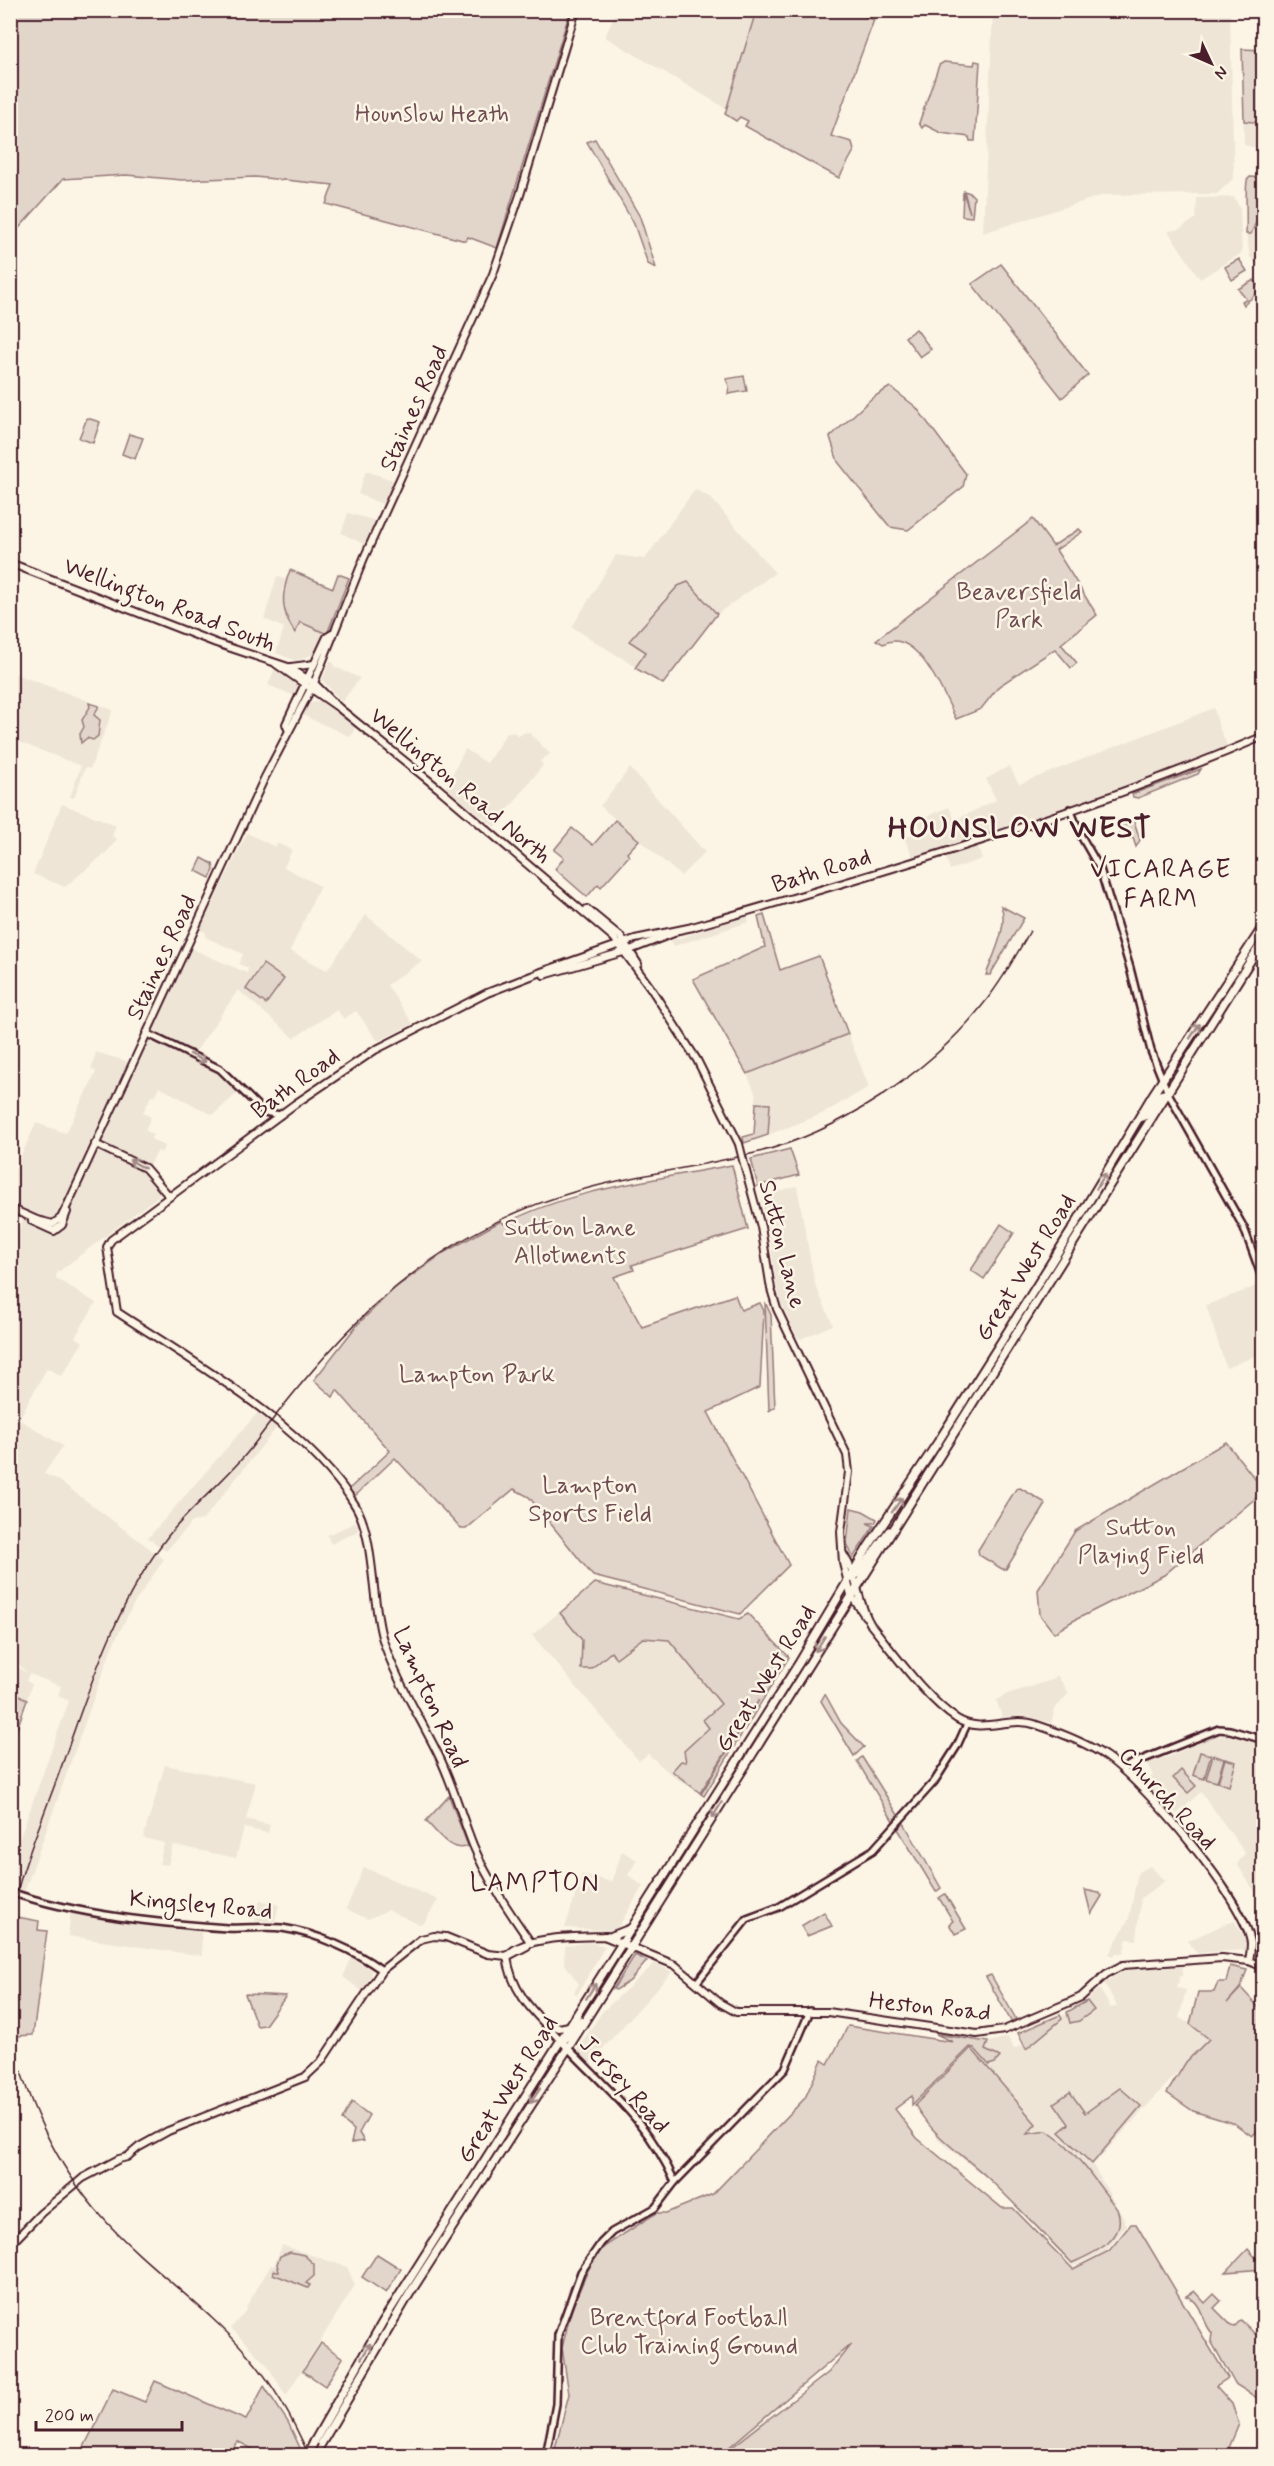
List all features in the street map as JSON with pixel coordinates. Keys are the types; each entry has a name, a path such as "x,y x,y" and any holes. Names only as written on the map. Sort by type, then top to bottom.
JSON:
{"highway":[{"name":"Great West Road","path":"307,2456 315,2449 410,2294 568,2048 592,2008 632,1928 799,1663 851,1576 945,1432 1163,1080 1263,925"},
{"name":"Great West Road","path":"315,2449 382,2323 569,2026 626,1944 851,1595 1263,939"},
{"path":"1140,1118 1147,1115 1160,1095 1168,1093"},
{"path":"851,1576 893,1527"},
{"path":"608,1936 632,1928"},
{"path":"561,2040 592,2008"}],"main road":[{"name":"Staines Road","path":"309,683 493,274 530,164 576,10"},
{"name":"Wellington Road South","path":"10,563 288,667 309,683"},
{"name":"Staines Road","path":"10,1208 23,1214 40,1227 54,1231 64,1222 69,1202 146,1033 288,728 306,700 314,664 327,637 332,636"},
{"name":"Wellington Road North","path":"276,664 309,683 625,947"},
{"path":"288,667 314,664"},
{"name":"Wellington Road North","path":"309,683 323,698 339,708"},
{"path":"288,728 309,683"},
{"path":"306,700 323,698"},
{"name":"Bath Road","path":"108,1243 263,1127 375,1050 457,1007 560,966 915,861 1168,777 1263,736"},
{"name":"Bath Road","path":"520,981 693,927"},
{"name":"Sutton Lane","path":"625,947 697,1060 739,1144 761,1227 771,1289 777,1309 847,1455 849,1472 841,1532 843,1554 866,1616"},
{"path":"95,1144 145,1168 169,1196"},
{"name":"Lampton Road","path":"108,1243 107,1255 117,1312 231,1387 280,1424 322,1464 354,1503 364,1527 373,1599 389,1654 454,1789 476,1851 531,1943"},
{"name":"Sutton Lane","path":"851,1576 851,1595"},
{"path":"851,1595 891,1651 920,1684 955,1718 967,1724"},
{"name":"Church Road","path":"967,1724 985,1726 1012,1721 1034,1723 1095,1749 1123,1770 1186,1837 1222,1886 1250,1939 1249,1961"},
{"path":"10,2245 41,2213 83,2178 127,2157 139,2147 168,2131 305,2077 321,2062 382,1970 421,1940 434,1936 461,1941 496,1956 507,1956 516,1948 531,1943 583,1935 608,1936"},
{"name":"Heston Road","path":"608,1936 675,1965 720,2003 736,2012 810,2011 972,2033 995,2033 1077,1999 1106,1974 1123,1965 1222,1958 1249,1961 1263,1967"},
{"name":"Jersey Road","path":"507,1956 516,1989 525,2004 568,2048"},
{"path":"543,2021 559,2028 569,2026"}],"street":[{"path":"1070,809 1100,869 1130,968 1146,1036 1168,1093 1244,1228 1263,1283"},
{"path":"146,1033 220,1070 264,1112 271,1115 282,1114"},
{"path":"263,1127 266,1120 264,1112"},
{"path":"697,1982 747,1919 779,1907 873,1850 934,1782 957,1746 967,1724"},
{"path":"1123,1770 1129,1765 1219,1730 1230,1730 1263,1740"},
{"name":"Kingsley Road","path":"10,1892 83,1911 228,1928 289,1930 353,1952 382,1970"},
{"path":"546,2456 556,2404 558,2335 581,2272 612,2232 655,2208 675,2182 780,2075 794,2052 810,2011"},
{"name":"Jersey Road","path":"568,2048 614,2093 651,2135 665,2158 675,2182"}],"shaded area":[{"path":"616,11 756,11 727,109 605,37"},
{"path":"993,11 1230,11 1234,178 1217,194 1104,195 983,233"},
{"path":"1242,49 1263,50 1263,149 1244,145"},
{"path":"1234,197 1240,209 1242,253 1200,279 1168,231 1180,229 1196,218 1197,198"},
{"path":"1263,215 1263,272 1250,257 1246,234 1251,234 1257,220"},
{"path":"366,471 395,481 384,505 358,494"},
{"path":"695,489 711,498 775,573 717,614 663,684 572,627 616,555 645,559"},
{"path":"348,513 376,521 365,545 341,533"},
{"path":"277,576 287,580 282,590 295,632 300,622 327,634 317,653 296,661 276,653 284,628 264,619"},
{"path":"330,661 334,663 333,666 360,678 342,702 322,680"},
{"path":"275,668 303,685 297,697 268,685"},
{"path":"10,672 113,710 90,769 85,768 74,798 70,797 81,766 11,739"},
{"path":"322,700 355,727 351,737 302,715 308,703"},
{"path":"1214,708 1229,750 1168,777 976,841 982,859 950,870 944,851 915,861 904,838 921,830 917,821 949,807 955,820 996,800 986,779 1009,766 1019,784"},
{"path":"507,732 516,733 517,737 525,732 530,733 550,754 540,761 543,765 495,827 445,789 465,749 487,763"},
{"path":"630,768 705,852 681,876 600,806"},
{"path":"62,804 116,825 112,836 117,839 108,851 65,887 33,874"},
{"path":"247,833 275,847 277,843 292,850 284,867 320,886 290,951 327,970 366,915 422,961 387,985 413,1024 378,1041 356,1011 344,1019 337,1010 294,1038 238,990 192,1057 221,1073 239,1092 213,1115 159,1087 155,1097 151,1096 143,1113 151,1117 145,1130 153,1134 151,1139 165,1146 161,1153 158,1151 145,1171 162,1193 57,1273 56,1278 96,1303 75,1337 83,1342 62,1376 47,1368 19,1419 63,1446 44,1474 57,1479 164,1559 133,1605 112,1647 24,1893 11,1888 11,1862 69,1701 58,1696 61,1686 29,1674 26,1681 32,1684 11,1746 11,1664 28,1673 10,1657 11,1649 18,1637 10,1632 10,1231 17,1233 27,1211 11,1203 11,1178 36,1123 66,1133 96,1072 91,1069 96,1052 136,1064 190,948 247,973 248,968 239,964 243,954 205,937 206,932 200,930"},
{"path":"747,915 749,922 674,946 671,941"},
{"path":"848,1034 869,1087 822,1114 768,1135 770,1105 756,1103 756,1095 747,1074"},
{"path":"797,1186 815,1284 833,1325 801,1339 797,1337 781,1303 775,1278 770,1235 761,1200 765,1195"},
{"path":"1257,1286 1263,1300 1263,1353 1226,1368 1206,1305"},
{"path":"259,1411 278,1426 203,1520 192,1522 166,1551 148,1538"},
{"path":"357,1522 358,1531 331,1544 327,1535"},
{"path":"595,1582 739,1619 748,1613 787,1655 701,1794 674,1777 648,1754 639,1761 532,1635"},
{"path":"1057,1675 1069,1693 1055,1709 1051,1723 1028,1716 1002,1717 996,1700 1007,1694 1052,1680"},
{"path":"1228,1735 1263,1744 1263,1905 1237,1864 1245,1853 1201,1792 1177,1814 1166,1804 1166,1800 1161,1800 1142,1782 1153,1776 1147,1762 1168,1757 1213,1736"},
{"path":"165,1765 256,1783 246,1819 270,1825 268,1833 244,1828 236,1858 173,1845 168,1865 159,1864 164,1843 143,1838"},
{"path":"622,1851 637,1860 628,1875 643,1886 616,1931 565,1928 582,1874 612,1882"},
{"path":"1150,1866 1165,1881 1141,1898 1136,1940 1127,1939 1123,1954 1116,1953 1114,1956 1109,1954 1129,1918 1138,1872"},
{"path":"364,1867 438,1900 424,1923 418,1924 388,1910 368,1919 346,1909"},
{"path":"260,1900 279,1905 275,1921 255,1921"},
{"path":"71,1909 201,1927 202,1956 68,1936"},
{"path":"1234,1920 1246,1940 1245,1950 1197,1953 1187,1941"},
{"path":"588,1942 605,1946 577,1995 574,1992 579,1984 564,1963 565,1946"},
{"path":"352,1956 371,1970 371,1975 362,1991 343,1977"},
{"path":"655,1963 672,1972 589,2064 576,2052 586,2036 602,2012"},
{"path":"1182,1967 1183,1975 1180,1977 1177,1988 1186,1990 1179,2018 1212,2035 1093,2165 1127,2225 1105,2252 1073,2266 1015,2201 939,2140 914,2105 977,2045 1008,2037 1014,2049 1023,2045 1017,2033 1066,2014 1087,2000 1099,1988 1111,2008 1117,2006 1104,1983 1118,1974 1136,1968"},
{"path":"282,2245 347,2267 355,2285 286,2396 267,2365 231,2328 247,2309 246,2307 271,2265 274,2266"}],"green space":[{"name":"Hounslow Heath","path":"10,11 570,11 497,248 468,237 466,241 326,204 333,185 255,177 182,180 126,175 63,179 11,237"},
{"path":"756,11 851,11 874,20 831,136 852,142 854,151 839,178 745,126 748,121 740,117 736,121 725,114"},
{"path":"1242,49 1263,50 1263,123 1244,121"},
{"path":"975,61 980,62 975,141 970,141 969,137 941,133 925,125 922,128 919,123 939,65 944,62 974,65"},
{"path":"595,139 640,217 656,268 648,264 634,224 587,142"},
{"path":"1250,177 1263,178 1258,202 1264,203 1263,215 1257,220 1251,234 1246,234 1246,187"},
{"path":"964,191 974,197 972,217 962,216 963,192 970,213"},
{"path":"1239,259 1247,271 1232,280 1225,267"},
{"path":"1001,264 1088,375 1062,398 972,284"},
{"path":"1254,280 1261,289 1244,305 1242,301 1247,300 1238,289"},
{"path":"916,329 931,349 920,357 905,337"},
{"path":"744,376 747,391 728,394 729,386 726,379"},
{"path":"890,387 916,407 966,474 963,487 908,530 890,527 838,462 830,437 872,398"},
{"path":"87,418 100,422 93,443 79,438"},
{"path":"129,434 143,438 135,459 122,454"},
{"name":"Beaversfield Park","path":"1033,519 1053,546 1079,529 1082,532 1056,550 1097,615 1061,644 1077,663 1071,668 1055,649 999,686 981,709 956,719 937,681 918,654 907,645 895,641 883,644 876,640"},
{"path":"290,570 333,588 338,574 349,578 327,634 300,622 295,633 290,625 283,602"},
{"path":"688,582 717,614 663,684 635,668 646,652 629,641 678,586"},
{"path":"89,703 99,706 94,715 100,720 98,736 93,740 87,738 81,743 80,734 84,727 82,720 90,707"},
{"path":"1201,769 1198,774 1138,798 1133,797 1132,794"},
{"path":"1133,818 1140,840 1136,847 1133,838 1119,838 1122,821 1126,825"},
{"path":"615,820 639,840 627,853 629,856 601,887 598,884 587,897 555,869 564,858 554,850 572,828 593,845"},
{"path":"202,858 213,864 214,870 210,878 196,871"},
{"path":"1001,906 1024,918 990,975 986,975 1002,931"},
{"path":"764,915 780,970 819,956 848,1034 747,1074 693,979 765,947 758,917"},
{"path":"263,964 284,979 266,1004 246,989"},
{"path":"756,1103 770,1104 768,1135 744,1143 743,1137 754,1134"},
{"path":"790,1149 799,1175 758,1186 751,1159"},
{"name":"Lampton Park","path":"732,1165 748,1229 632,1265 634,1270 614,1277 642,1327 735,1295 741,1310 760,1303 764,1311 760,1387 708,1412 789,1565 740,1614 593,1576 529,1497 514,1489 466,1529 461,1529 395,1458 355,1496 349,1489 390,1451 337,1390 333,1397 314,1380 357,1325 395,1288 445,1252 501,1221 504,1224 530,1212 586,1193"},
{"path":"1001,1224 1014,1233 984,1279 971,1270"},
{"path":"765,1302 771,1315 775,1407 769,1411"},
{"name":"Sutton Playing Field","path":"1226,1442 1263,1492 1164,1575 1071,1622 1054,1633 1040,1615 1038,1590 1075,1531"},
{"path":"1020,1488 1044,1502 1045,1506 1006,1569 1002,1569 979,1555 978,1550 1016,1489"},
{"path":"851,1508 863,1511 877,1519 875,1523 867,1523 874,1526 853,1558 847,1543"},
{"path":"595,1583 739,1619 748,1614 789,1657 704,1796 701,1794 759,1700 700,1793 672,1771 681,1761 686,1762 684,1751 709,1728 703,1720 721,1704 669,1640 643,1638 616,1658 611,1652 591,1669 581,1669 582,1640 560,1613"},
{"path":"11,1689 27,1700 11,1746"},
{"path":"825,1694 841,1723 864,1747 854,1756 821,1701"},
{"path":"1200,1752 1211,1755 1204,1779 1193,1775"},
{"path":"1213,1755 1224,1759 1217,1782 1206,1779"},
{"path":"862,1757 898,1815 893,1821 857,1761"},
{"path":"1225,1759 1236,1762 1229,1786 1218,1782"},
{"path":"1181,1770 1196,1786 1188,1793 1173,1778"},
{"path":"449,1796 468,1846 462,1848 450,1845 426,1821"},
{"path":"904,1823 941,1888 936,1892 898,1829"},
{"path":"1085,1890 1099,1893 1102,1896 1091,1914"},
{"path":"945,1894 966,1929 955,1934 949,1924 953,1921 939,1898"},
{"path":"824,1912 832,1926 807,1936 801,1926"},
{"path":"17,1917 39,1921 38,1930 47,1931 33,2035 16,2036 13,2022 10,1963"},
{"path":"635,1955 647,1961 630,1981 616,1990 613,1989"},
{"path":"1230,1966 1247,1970 1240,1988 1227,2003 1241,1988 1263,2012 1263,2126 1252,2136 1235,2124 1193,2111 1167,2093 1186,2062 1209,2039 1190,2024 1198,1992 1214,1992 1218,1982 1226,1982"},
{"path":"991,1975 1016,2019 1011,2021 986,1977"},
{"path":"245,1994 286,1996 265,2025 257,2026"},
{"path":"1087,2001 1094,2010 1079,2021 1070,2023 1067,2012"},
{"path":"1060,2015 1062,2019 1026,2049 1018,2033"},
{"name":"Brentford Football Club Training Ground","path":"848,2026 953,2042 936,2034 988,2042 985,2050 1000,2057 995,2063 989,2065 974,2048 970,2047 912,2105 912,2096 895,2109 917,2138 1002,2208 1013,2208 1073,2269 1109,2251 1131,2224 1136,2224 1228,2378 1216,2386 1232,2404 1239,2424 1226,2455 722,2455 829,2372 851,2344 720,2455 553,2456 569,2394 562,2348 572,2307 596,2252 656,2213 666,2213 713,2194 805,2098 822,2060 828,2064"},
{"path":"971,2048 1036,2124 1027,2134 1047,2131 1066,2145 1117,2209 1119,2220 1114,2237 1090,2255 1072,2263 987,2177 939,2136 915,2105"},
{"path":"1120,2088 1141,2106 1092,2164 1059,2132 1069,2124 1054,2103 1070,2092 1085,2113"},
{"path":"352,2102 369,2115 359,2133 364,2141 351,2143 354,2130 342,2120"},
{"path":"1248,2249 1263,2269 1226,2272"},
{"path":"290,2252 304,2255 314,2264 314,2276 306,2283 310,2285 308,2288 273,2274 274,2270 279,2272 277,2264 280,2256"},
{"path":"377,2254 401,2269 386,2293 362,2277"},
{"path":"1194,2291 1205,2303 1214,2294 1221,2301 1214,2308 1231,2325 1235,2326 1241,2320 1255,2334 1263,2325 1263,2336 1258,2342 1263,2347 1263,2396 1257,2398 1235,2384 1211,2341 1212,2333 1199,2308 1192,2299 1186,2296"},
{"path":"321,2343 343,2358 325,2386 303,2371"},
{"path":"155,2381 246,2420 264,2386 288,2422 302,2452 300,2455 264,2455 237,2441 230,2455 80,2455 113,2389 145,2402"}],"railway":[{"path":"10,1920 25,1865 91,1682 117,1621 149,1563 168,1536 241,1460 308,1375 369,1310 438,1255 477,1232 520,1211 577,1191 726,1160 786,1144 849,1115 908,1077 959,1031 995,989 1030,931"},
{"path":"10,2024 15,2050 32,2102 70,2175 86,2198 120,2236 213,2320 248,2355 282,2403 309,2456"}],"district":[{"name":"HOUNSLOW WEST","path":"1020,827"},
{"name":"VICARAGE FARM","path":"1161,883"},
{"name":"LAMPTON","path":"535,1882"}],"park label":[{"name":"Sutton Lane Allotments","path":"570,1241"},
{"name":"Lampton Sports Field","path":"590,1499"}]}
